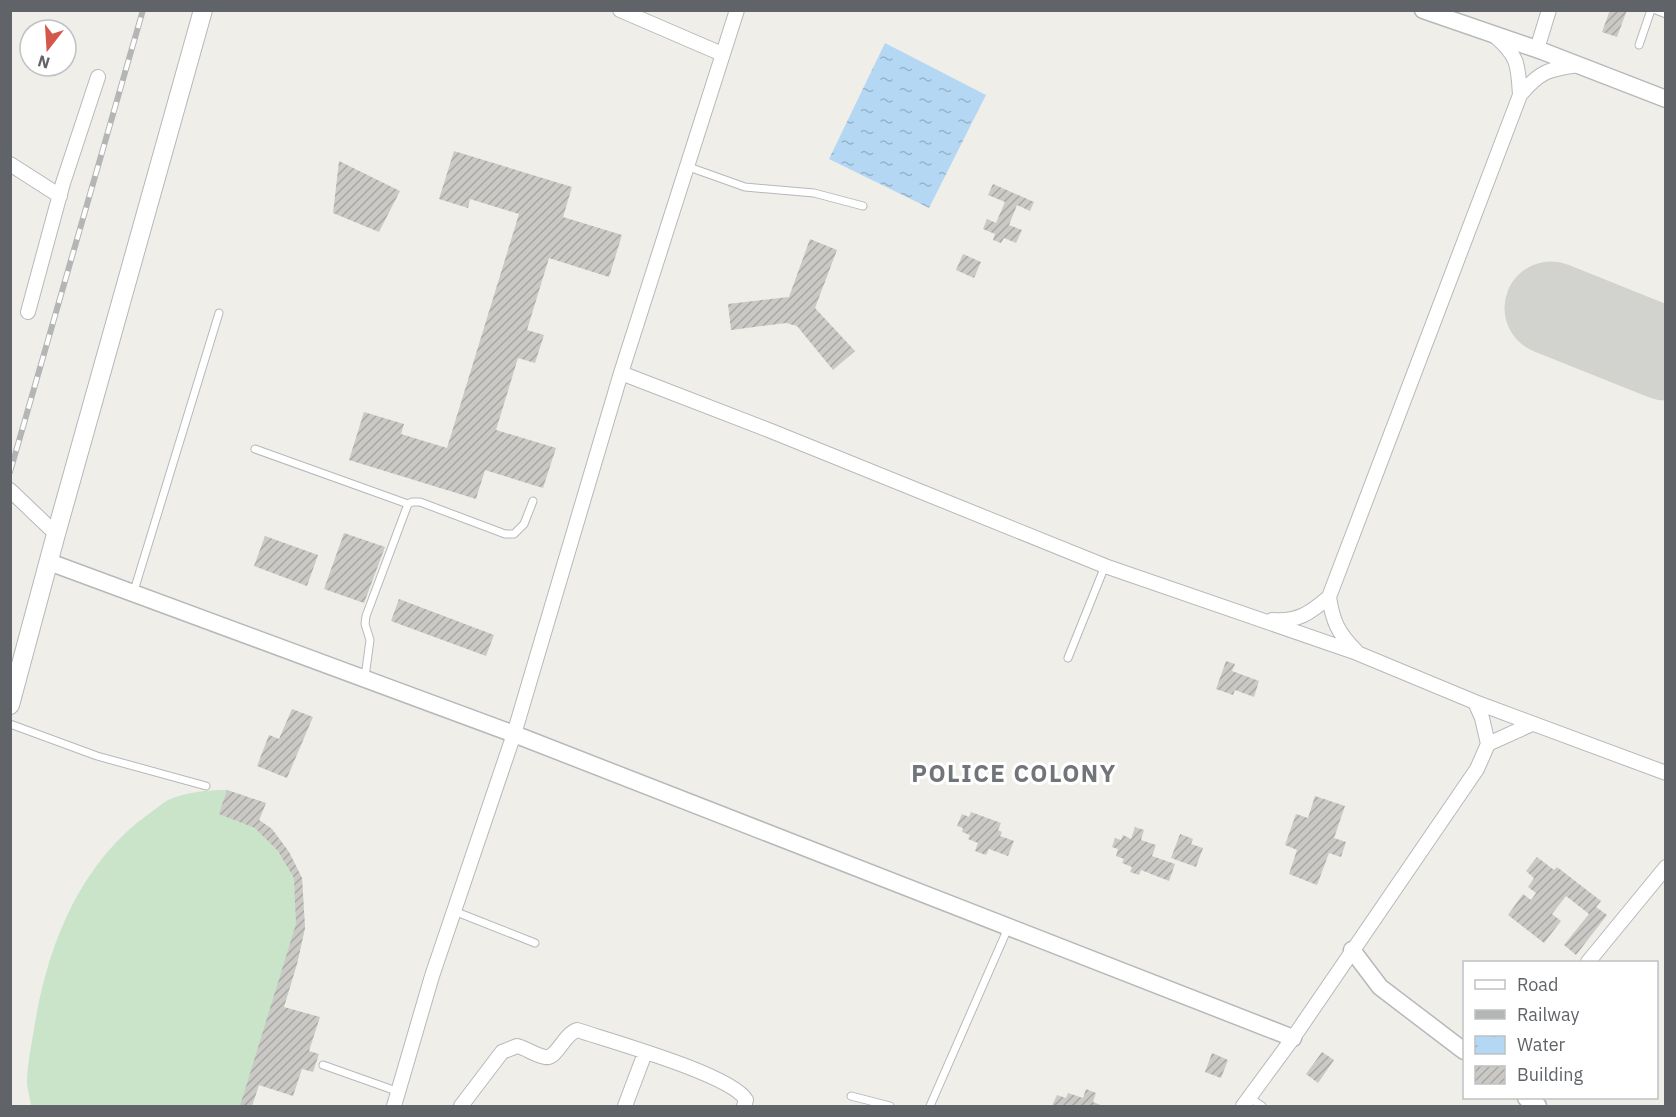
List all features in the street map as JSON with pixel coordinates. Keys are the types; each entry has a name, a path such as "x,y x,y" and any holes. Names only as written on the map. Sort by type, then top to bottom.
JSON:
{"main road":[{"path":"10,705 203,10"}],"street":[{"path":"394,1107 432,976 514,734 621,374 737,10"},
{"path":"1423,10 1537,49 1665,99"},
{"path":"1537,49 1549,10"},
{"path":"626,12 722,54"},
{"path":"1492,34 1511,50 1518,69 1520,95"},
{"path":"1257,619 1285,621 1309,614 1329,597 1520,95 1532,81 1552,68 1579,65"},
{"path":"28,312 60,196 98,77"},
{"path":"10,164 60,196"},
{"path":"621,374 771,431 1106,566 1357,653 1474,702 1665,773"},
{"path":"10,490 56,534"},
{"path":"49,562 514,734 1293,1038"},
{"path":"1329,597 1332,615 1339,634 1357,653"},
{"path":"1247,1102 1477,769 1488,744 1482,718 1474,702"},
{"path":"1488,744 1532,724"},
{"path":"1590,961 1665,867"},
{"path":"1352,950 1380,987 1463,1050"},
{"path":"461,1107 502,1052 517,1046 546,1058 557,1051 570,1033 577,1030 715,1077 739,1091 746,1100 744,1107"},
{"path":"625,1107 645,1053"}],"lane":[{"path":"1639,45 1654,10 1665,14"},
{"path":"686,166 745,187 814,193 863,206"},
{"path":"133,594 219,313"},
{"path":"255,449 408,504 420,502 505,534 519,531 533,501"},
{"path":"364,680 370,640 365,624 366,615 408,504"},
{"path":"1068,658 1106,566"},
{"path":"10,724 97,756 206,786"},
{"path":"454,911 536,943"},
{"path":"930,1107 1009,927"},
{"path":"323,1065 399,1092"},
{"path":"851,1096 890,1107"},
{"path":"1247,1102 1262,1107"}],"green space":[{"path":"227,790 266,803 259,820 272,829 289,852 302,878 305,928 297,964 252,1106 31,1106 27,1084 28,1070 40,998 58,938 70,909 86,882 104,856 125,833 166,801 190,793"}],"water":[{"path":"885,43 986,95 929,208 829,159"}],"building":[{"path":"1610,10 1627,10 1617,37 1602,32"},
{"path":"454,151 572,187 563,217 622,235 609,277 549,258 527,330 544,335 535,363 518,358 496,430 556,448 543,488 485,470 476,499 349,460 364,412 404,424 401,434 447,448 519,214 470,199 468,208 439,199"},
{"path":"339,161 400,191 379,232 333,213"},
{"path":"993,184 1034,202 1030,211 1017,205 1009,225 1022,230 1016,243 1004,238 1001,243 993,240 995,234 983,229 987,219 996,223 1005,202 988,195"},
{"path":"810,239 837,250 815,308 855,351 833,370 797,326 786,323 731,330 728,304 789,297"},
{"path":"963,254 981,262 974,278 956,270"},
{"path":"344,533 385,547 364,603 324,589"},
{"path":"265,536 318,555 307,586 254,566"},
{"path":"399,599 494,635 486,656 391,621"},
{"path":"1226,661 1235,664 1232,671 1259,681 1254,697 1235,690 1233,695 1216,689"},
{"path":"292,709 313,717 287,778 257,766 269,735 279,739"},
{"path":"227,790 266,803 259,820 272,829 289,852 302,878 305,928 284,1007 320,1017 309,1051 319,1054 313,1072 302,1069 293,1096 259,1085 252,1106 240,1106 296,924 294,878 278,851 255,828 219,814"},
{"path":"1315,796 1345,806 1334,838 1346,842 1341,857 1329,853 1317,885 1289,874 1297,850 1285,845 1296,814 1308,818"},
{"path":"971,812 1001,823 998,830 1002,832 1000,836 1014,841 1008,856 989,849 986,855 975,851 978,843 968,839 970,835 962,832 963,828 957,826 962,814 969,817"},
{"path":"1135,827 1144,830 1141,840 1156,845 1152,856 1175,864 1169,881 1141,870 1139,875 1130,872 1132,867 1122,863 1124,859 1116,856 1118,849 1112,847 1115,838 1121,840 1123,835 1131,839"},
{"path":"1180,834 1193,839 1191,844 1203,848 1196,867 1171,858"},
{"path":"1537,857 1554,870 1557,867 1601,901 1596,907 1607,915 1576,955 1564,945 1589,914 1566,896 1552,914 1561,921 1544,943 1508,915 1523,894 1531,900 1536,893 1528,887 1534,878 1526,871"},
{"path":"1322,1052 1334,1060 1318,1083 1306,1074"},
{"path":"1212,1053 1228,1060 1221,1078 1205,1072"},
{"path":"1086,1089 1096,1093 1093,1102 1103,1106 1052,1106 1057,1095 1066,1098 1068,1093 1083,1098"}],"runway":[{"path":"1551,308 1666,354"}],"railway":[{"path":"10,472 143,10"}],"district":[{"name":"POLICE COLONY","path":"1014,773"}]}
